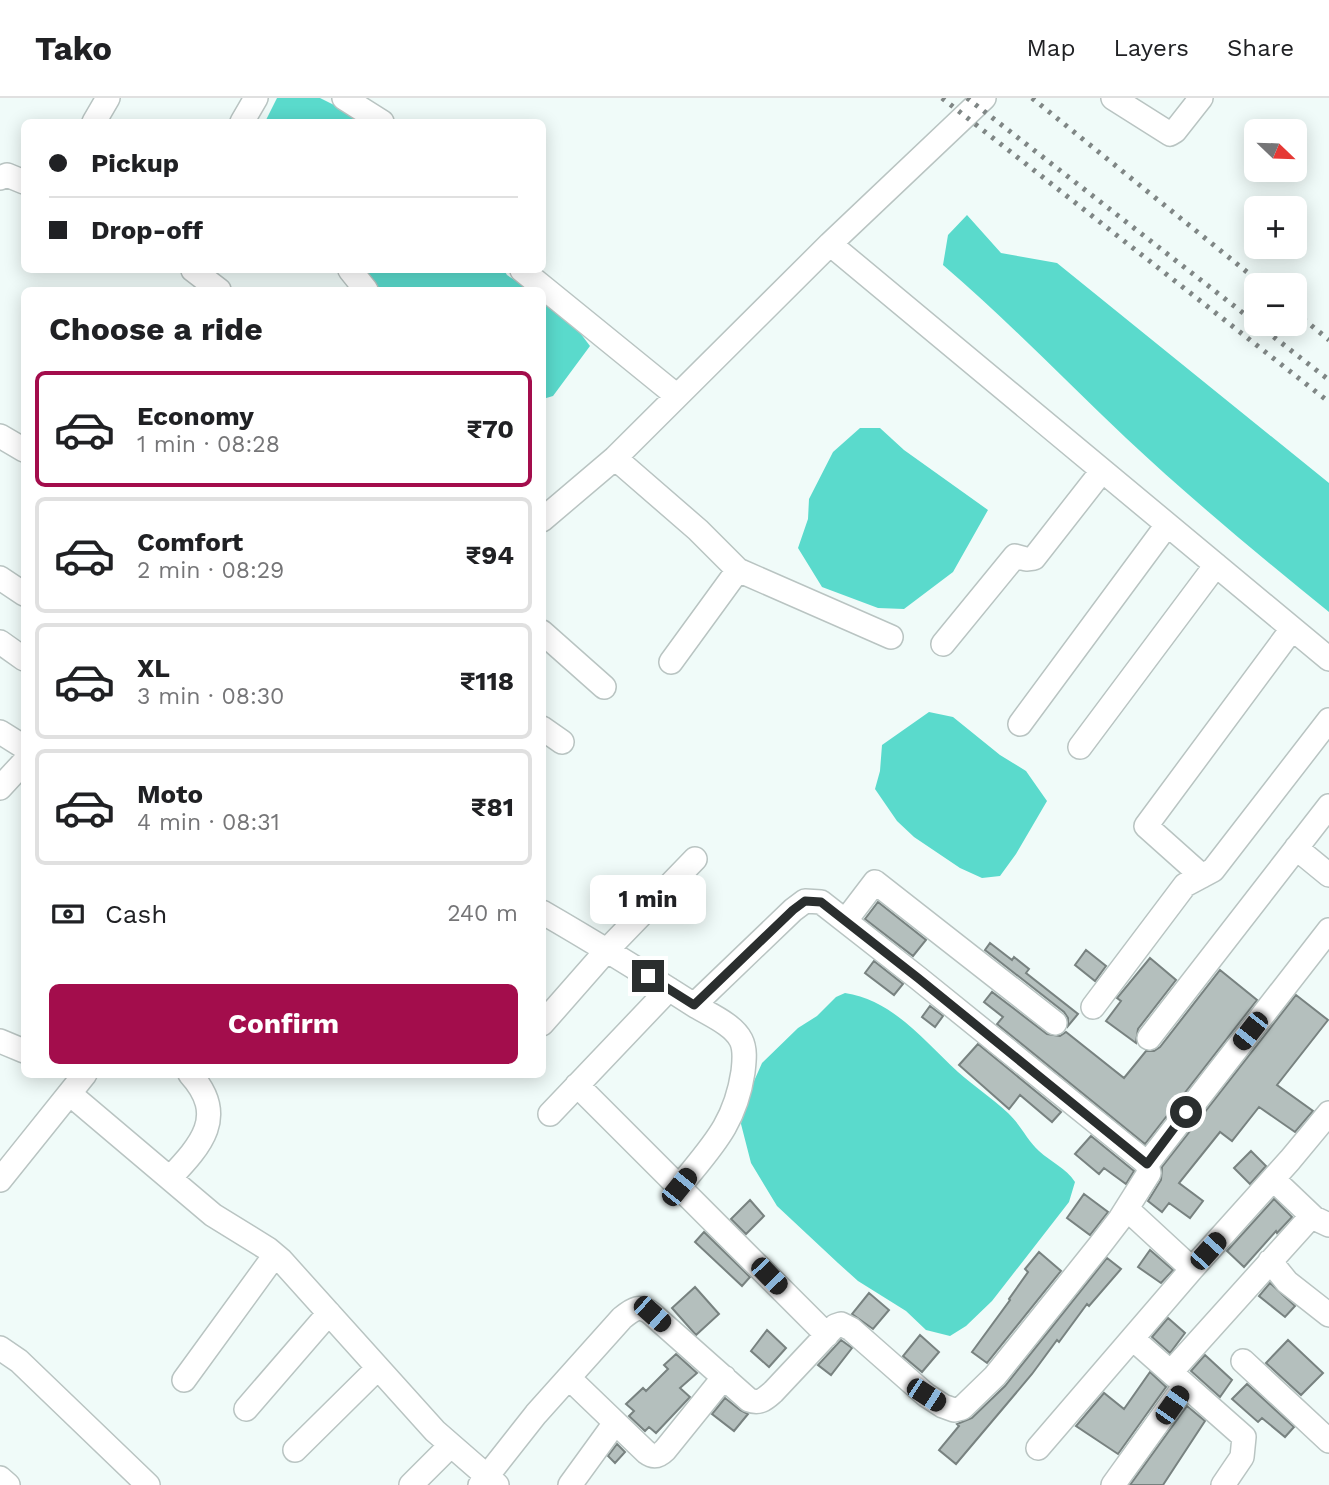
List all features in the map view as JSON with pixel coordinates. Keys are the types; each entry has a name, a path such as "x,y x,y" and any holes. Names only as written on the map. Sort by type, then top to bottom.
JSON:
{"street":[{"path":"96,119 108,98"},
{"path":"244,119 256,98"},
{"path":"344,98 375,110"},
{"path":"546,517 615,458 830,244 984,98"},
{"path":"1113,98 1170,134 1201,98"},
{"path":"0,178 7,175 21,181"},
{"path":"830,244 1329,659"},
{"path":"197,273 215,287"},
{"path":"352,273 364,287"},
{"path":"526,273 543,287"},
{"path":"546,290 677,396"},
{"path":"0,436 21,448"},
{"path":"615,458 698,530 738,570 891,637"},
{"path":"943,644 1015,556 1034,558 1102,471"},
{"path":"1020,724 1167,525"},
{"path":"1080,747 1216,565"},
{"path":"671,662 738,570"},
{"path":"0,578 21,592"},
{"path":"1202,876 1146,826 1292,629"},
{"path":"546,636 604,687"},
{"path":"0,642 21,657"},
{"path":"1093,1007 1185,885 1213,870 1329,720"},
{"path":"546,731 562,742"},
{"path":"0,732 21,745"},
{"path":"0,788 21,765"},
{"path":"1149,1038 1329,806"},
{"path":"1296,848 1329,875"},
{"path":"546,1019 607,950 695,859"},
{"path":"846,920 875,882 1055,1023"},
{"path":"70,1094 228,1226 275,1255 450,1446 488,1482 536,1414 622,1318 633,1309 639,1308 652,1314 749,1400 762,1401 835,1326 845,1325 926,1395 954,1410 962,1408 995,1376 1127,1209 1149,1173 1147,1164 821,902 805,901 694,1005"},
{"path":"546,914 732,1029 741,1040 745,1058 736,1104 729,1122 679,1187"},
{"path":"1147,1164 1329,930"},
{"path":"550,1114 669,989"},
{"path":"0,1041 21,1050"},
{"path":"0,1180 82,1078"},
{"path":"170,1178 192,1155 207,1130 207,1101 201,1086 194,1078"},
{"path":"578,1085 827,1335"},
{"path":"1038,1448 1329,1113"},
{"path":"1273,1179 1322,1221"},
{"path":"1127,1209 1192,1269"},
{"path":"1113,1485 1178,1378 1270,1261 1307,1221 1322,1221"},
{"path":"184,1380 275,1255"},
{"path":"1270,1261 1287,1282 1329,1315"},
{"path":"246,1409 329,1313"},
{"path":"1133,1339 1244,1437 1242,1457 1223,1485"},
{"path":"0,1348 19,1361 148,1485"},
{"path":"1243,1362 1329,1441"},
{"path":"295,1450 378,1368"},
{"path":"569,1378 649,1455 659,1456 724,1377"},
{"path":"570,1485 615,1423"},
{"path":"411,1485 450,1446"},
{"path":"0,1478 8,1485"}],"water":[{"path":"277,98 320,98 362,119 266,119"},
{"path":"967,215 1001,253 1057,263 1329,483 1329,612 1151,461 943,265 948,235"},
{"path":"366,273 506,273 525,287 378,287"},
{"path":"546,302 568,317 590,346 553,396 546,398"},
{"path":"860,428 880,428 904,450 988,510 953,572 904,609 878,608 822,587 798,548 808,519 809,499 833,452"},
{"path":"929,712 953,717 1000,755 1026,771 1047,801 1000,876 982,878 960,868 914,837 897,821 875,789 880,771 882,745"},
{"path":"845,993 878,1004 907,1024 958,1072 1008,1113 1035,1147 1075,1182 1069,1202 992,1301 966,1326 950,1336 926,1330 906,1311 858,1281 777,1206 751,1163 741,1124 743,1106 762,1063 798,1028 817,1016 836,997"}],"building":[{"path":"878,902 926,940 913,956 865,919"},
{"path":"990,943 1029,969 1026,973 1078,1014 1068,1026 1068,1018 1064,1012 985,950"},
{"path":"1086,950 1106,966 1095,981 1075,965"},
{"path":"1150,958 1176,980 1138,1029 1136,1043 1106,1021 1121,1001 1117,998"},
{"path":"874,961 903,984 894,995 865,973"},
{"path":"1220,970 1257,1000 1145,1144 997,1024 1003,1017 984,1002 992,992 1047,1034 1060,1036 1066,1032 1124,1078 1146,1051 1154,1051 1160,1047"},
{"path":"1296,995 1328,1020 1277,1085 1313,1111 1295,1132 1259,1107 1232,1141 1220,1132 1179,1183 1203,1201 1190,1218 1169,1203 1162,1212 1148,1201 1161,1180 1162,1167"},
{"path":"930,1006 943,1016 935,1027 922,1017"},
{"path":"978,1044 1061,1112 1052,1122 1020,1095 1009,1109 959,1065"},
{"path":"1091,1136 1134,1171 1126,1184 1104,1168 1099,1174 1075,1154"},
{"path":"1251,1151 1266,1166 1250,1184 1234,1168"},
{"path":"1084,1194 1108,1212 1090,1235 1067,1218"},
{"path":"1274,1199 1292,1217 1244,1267 1227,1251"},
{"path":"750,1200 764,1216 746,1234 731,1219"},
{"path":"704,1232 750,1277 742,1286 695,1242"},
{"path":"1150,1250 1173,1270 1161,1283 1138,1267"},
{"path":"1039,1252 1061,1271 987,1363 972,1352 1010,1300 1028,1272 1025,1269"},
{"path":"1107,1258 1121,1269 1089,1306 1087,1304 1059,1342 1057,1340 956,1464 939,1450 959,1426 957,1424 972,1418 1005,1386"},
{"path":"1270,1283 1295,1306 1285,1317 1259,1296"},
{"path":"695,1287 719,1314 696,1335 672,1308"},
{"path":"869,1293 889,1310 873,1329 852,1314"},
{"path":"1168,1318 1185,1333 1170,1353 1152,1337"},
{"path":"767,1330 786,1348 769,1367 751,1351"},
{"path":"920,1335 939,1352 922,1372 903,1356"},
{"path":"841,1340 852,1348 831,1375 818,1365"},
{"path":"1288,1340 1323,1373 1301,1395 1266,1363"},
{"path":"676,1354 697,1373 680,1388 690,1397 656,1433 649,1427 645,1431 629,1416 634,1411 626,1404 643,1388 646,1391 668,1369 664,1365"},
{"path":"1205,1355 1232,1380 1220,1397 1191,1371"},
{"path":"1150,1372 1166,1387 1118,1454 1076,1426 1104,1393 1124,1409"},
{"path":"1247,1384 1294,1427 1285,1437 1262,1418 1258,1422 1232,1399"},
{"path":"725,1398 748,1414 734,1431 712,1414"},
{"path":"1187,1406 1205,1421 1163,1485 1130,1485"},
{"path":"617,1444 625,1452 615,1463 608,1456"}],"railway":[{"path":"942,98 1329,402"},
{"path":"967,98 1244,314"},
{"path":"1032,98 1248,273"},
{"path":"1307,322 1329,340"},
{"path":"1272,336 1329,380"}],"route":[{"path":"648,976 694,1005 793,910 805,901 821,902 1147,1164 1186,1112"}]}
